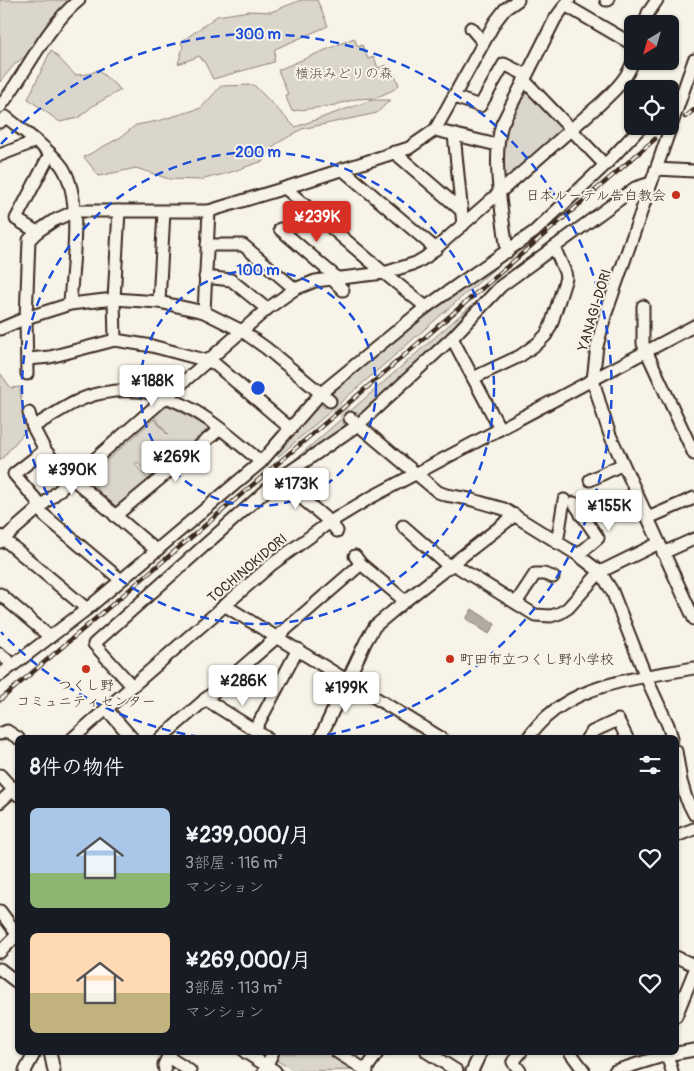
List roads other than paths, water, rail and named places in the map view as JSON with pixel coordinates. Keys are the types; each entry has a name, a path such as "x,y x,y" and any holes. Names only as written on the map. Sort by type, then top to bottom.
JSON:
{"street":[{"path":"0,107 50,32 62,16 79,0"},
{"path":"27,374 26,318 29,240 36,232 53,221 75,212 209,211 410,148 435,130 483,42 504,9 518,0"},
{"path":"647,15 657,0"},
{"path":"507,252 497,145 502,124 555,19 567,2 624,39"},
{"path":"471,28 483,42"},
{"name":"YANAGI-DORI","path":"694,60 605,316 597,346 593,380 610,435 694,618"},
{"path":"454,97 480,106 504,64 525,78 605,165"},
{"path":"86,609 1,539 267,309 295,289 315,281 364,277 416,264 436,249 571,130 618,86 630,70"},
{"path":"0,122 6,117 36,141 62,166 70,182 75,212 70,304"},
{"path":"435,130 497,145"},
{"path":"454,134 463,225"},
{"path":"0,675 86,609 261,462 291,429 426,307 534,232 605,165 633,135"},
{"path":"0,155 36,141"},
{"path":"394,152 461,210"},
{"path":"36,232 16,219 50,154"},
{"path":"342,169 436,249"},
{"path":"656,169 694,171"},
{"path":"132,686 94,644 278,479 354,422 452,338 501,286 635,188 651,183"},
{"path":"285,188 426,307"},
{"path":"115,340 114,299 119,211"},
{"path":"204,312 209,211"},
{"path":"159,302 164,212"},
{"path":"280,229 334,278 343,290"},
{"path":"207,245 243,245 295,289"},
{"path":"473,378 529,350 546,335 566,278 562,263 554,247"},
{"path":"205,277 231,280 267,309"},
{"path":"0,329 26,318 70,304 114,299 159,302 204,312 242,331 326,397"},
{"path":"646,312 642,344 694,454"},
{"name":"TOCHINOKIDORI","path":"76,735 271,565 330,522 415,474 694,326"},
{"path":"452,338 500,429"},
{"path":"28,359 50,357 115,340 152,346 215,364 291,429"},
{"path":"33,427 82,400 101,393 142,391 167,397 204,416 261,462"},
{"path":"29,413 33,427 44,450 72,479 157,551"},
{"path":"354,422 431,487 446,495 493,505 515,516 578,555 600,572 612,591 668,735"},
{"path":"115,516 220,429"},
{"path":"44,450 14,474 38,502 38,508 121,580"},
{"path":"590,480 623,464"},
{"path":"278,479 330,522 337,531"},
{"path":"648,518 694,498"},
{"path":"557,543 569,502 598,538 578,555"},
{"path":"581,515 594,506"},
{"path":"321,735 375,626 515,516"},
{"path":"403,526 451,566 535,615 551,616 568,608 600,572 661,548 694,538"},
{"path":"166,735 358,560 405,601"},
{"path":"516,603 535,574 553,577"},
{"path":"0,594 50,637"},
{"path":"224,605 347,680 426,733"},
{"path":"255,730 298,649"},
{"path":"0,654 13,665"},
{"path":"531,735 550,713 575,697 610,685 694,668"},
{"path":"205,699 262,735"},
{"path":"110,713 129,735"},
{"path":"590,735 618,720 626,735"},
{"path":"0,734 7,731 15,736"},
{"path":"679,769 686,798 694,814"},
{"path":"0,775 15,789"},
{"path":"0,802 15,791"},
{"path":"679,835 694,829"},
{"path":"0,911 15,931"},
{"path":"0,952 15,936"},
{"path":"679,958 694,965"},
{"path":"0,969 15,981"},
{"path":"679,1007 694,972"},
{"path":"679,1052 694,1050"},
{"path":"25,1071 33,1055"},
{"path":"51,1055 54,1071"},
{"path":"165,1071 164,1065 169,1055 190,1071"},
{"path":"249,1055 269,1069 272,1055"},
{"path":"342,1055 366,1071 376,1055"},
{"path":"431,1055 457,1071"},
{"path":"472,1071 480,1055"},
{"path":"519,1055 513,1062 520,1071"},
{"path":"572,1055 584,1071"},
{"path":"615,1071 663,1055"},
{"path":"666,1055 672,1071"}],"tunnel":[{"path":"330,401 350,418"}],"railway":[{"path":"685,117 694,110"},
{"path":"0,700 655,139"}],"place":[{"name":"日本ルーテル告白教会","path":"676,195"},
{"name":"町田市立つくし野小学校","path":"450,659"},
{"name":"つくし野 コミュニティセンター","path":"86,669"}],"park label":[{"name":"横浜みどりの森","path":"344,73"}]}
